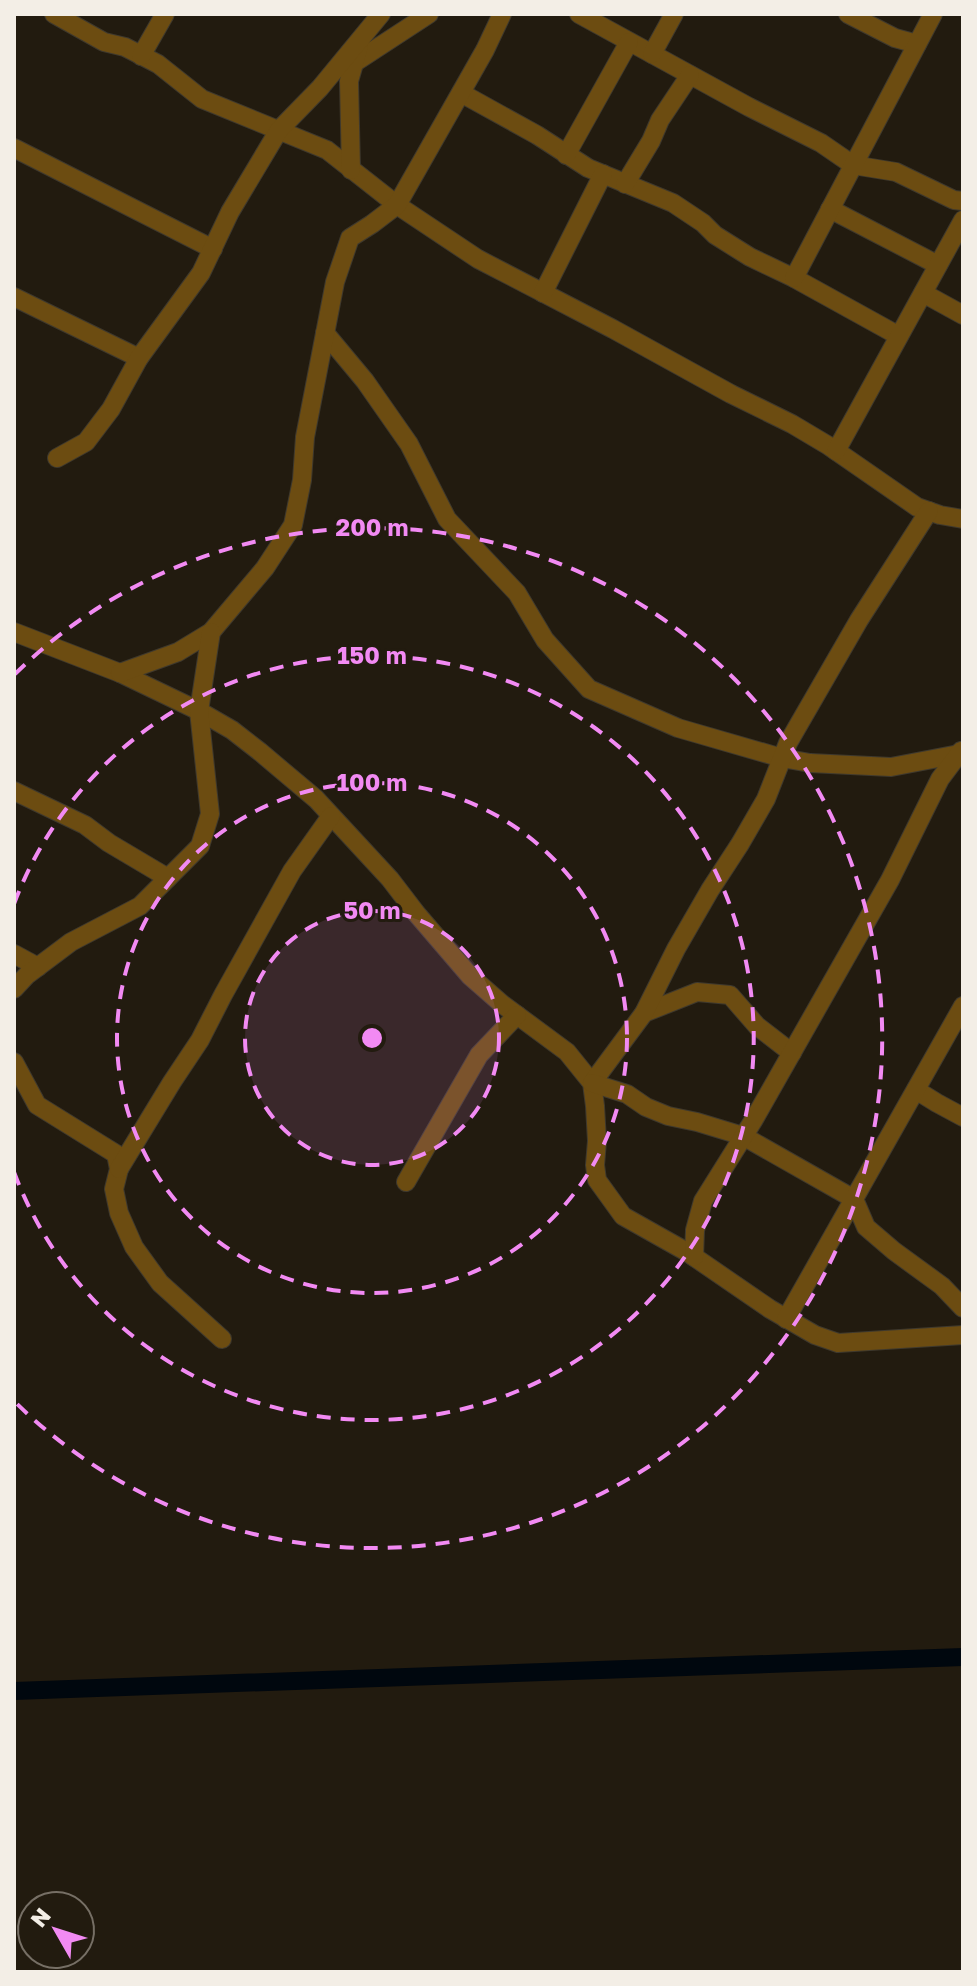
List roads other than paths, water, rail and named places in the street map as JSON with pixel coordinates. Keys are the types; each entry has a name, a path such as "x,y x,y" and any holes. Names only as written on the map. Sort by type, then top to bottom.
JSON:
{"street":[{"path":"54,14 104,42 125,47 158,64 202,99 327,150 397,205 478,259 792,424 917,507 963,519"},
{"path":"141,56 165,14"},
{"path":"57,458 86,442 111,409 139,358 201,273 230,212 279,130 330,77 381,14"},
{"path":"330,77 429,14"},
{"path":"120,673 178,652 211,632 265,568 293,525 302,480 305,437 335,282 350,238 397,205 485,50 502,14"},
{"path":"579,14 821,143 853,165 896,172 954,200 963,201"},
{"path":"652,54 674,14"},
{"path":"848,14 895,38 917,44"},
{"path":"794,278 933,14"},
{"path":"351,170 349,81 360,41"},
{"path":"566,155 629,42"},
{"path":"625,184 660,120 690,75"},
{"path":"461,93 537,135 566,155 673,203 750,257 899,336"},
{"path":"14,148 213,249"},
{"path":"543,293 603,174"},
{"path":"830,209 938,265"},
{"path":"836,451 963,220"},
{"path":"923,293 963,315"},
{"path":"14,297 139,358"},
{"path":"325,333 365,381 409,444 447,519 517,593 545,640 589,689 678,728 810,763 891,767 961,751"},
{"path":"592,1083 644,1013 689,926 766,799 788,743 859,620 929,511"},
{"path":"14,632 120,673 199,711 232,730 316,799 390,879 470,976 567,1052 592,1083 597,1180 623,1216 694,1257 815,1335 838,1343 963,1335"},
{"path":"14,989 71,942 140,906 200,846 210,814 199,711 211,632"},
{"path":"694,1257 695,1230 703,1201 792,1053 890,880 940,779 961,751"},
{"path":"14,791 85,825 168,878"},
{"path":"222,1339 160,1283 134,1247 119,1213 114,1189 119,1169 200,1040 292,871 331,816"},
{"path":"14,954 38,967"},
{"path":"644,1013 697,992 730,995 757,1026 792,1053"},
{"path":"786,1319 963,1006"},
{"path":"406,1182 479,1055 517,1015"},
{"path":"16,1066 37,1105 116,1154 119,1169"},
{"path":"14,1090 16,1066"},
{"path":"592,1083 627,1094 646,1107 668,1116 743,1136 854,1199 866,1227 942,1286 963,1308"},
{"path":"916,1090 963,1117"}],"waterway":[{"path":"14,1691 963,1657"}]}
